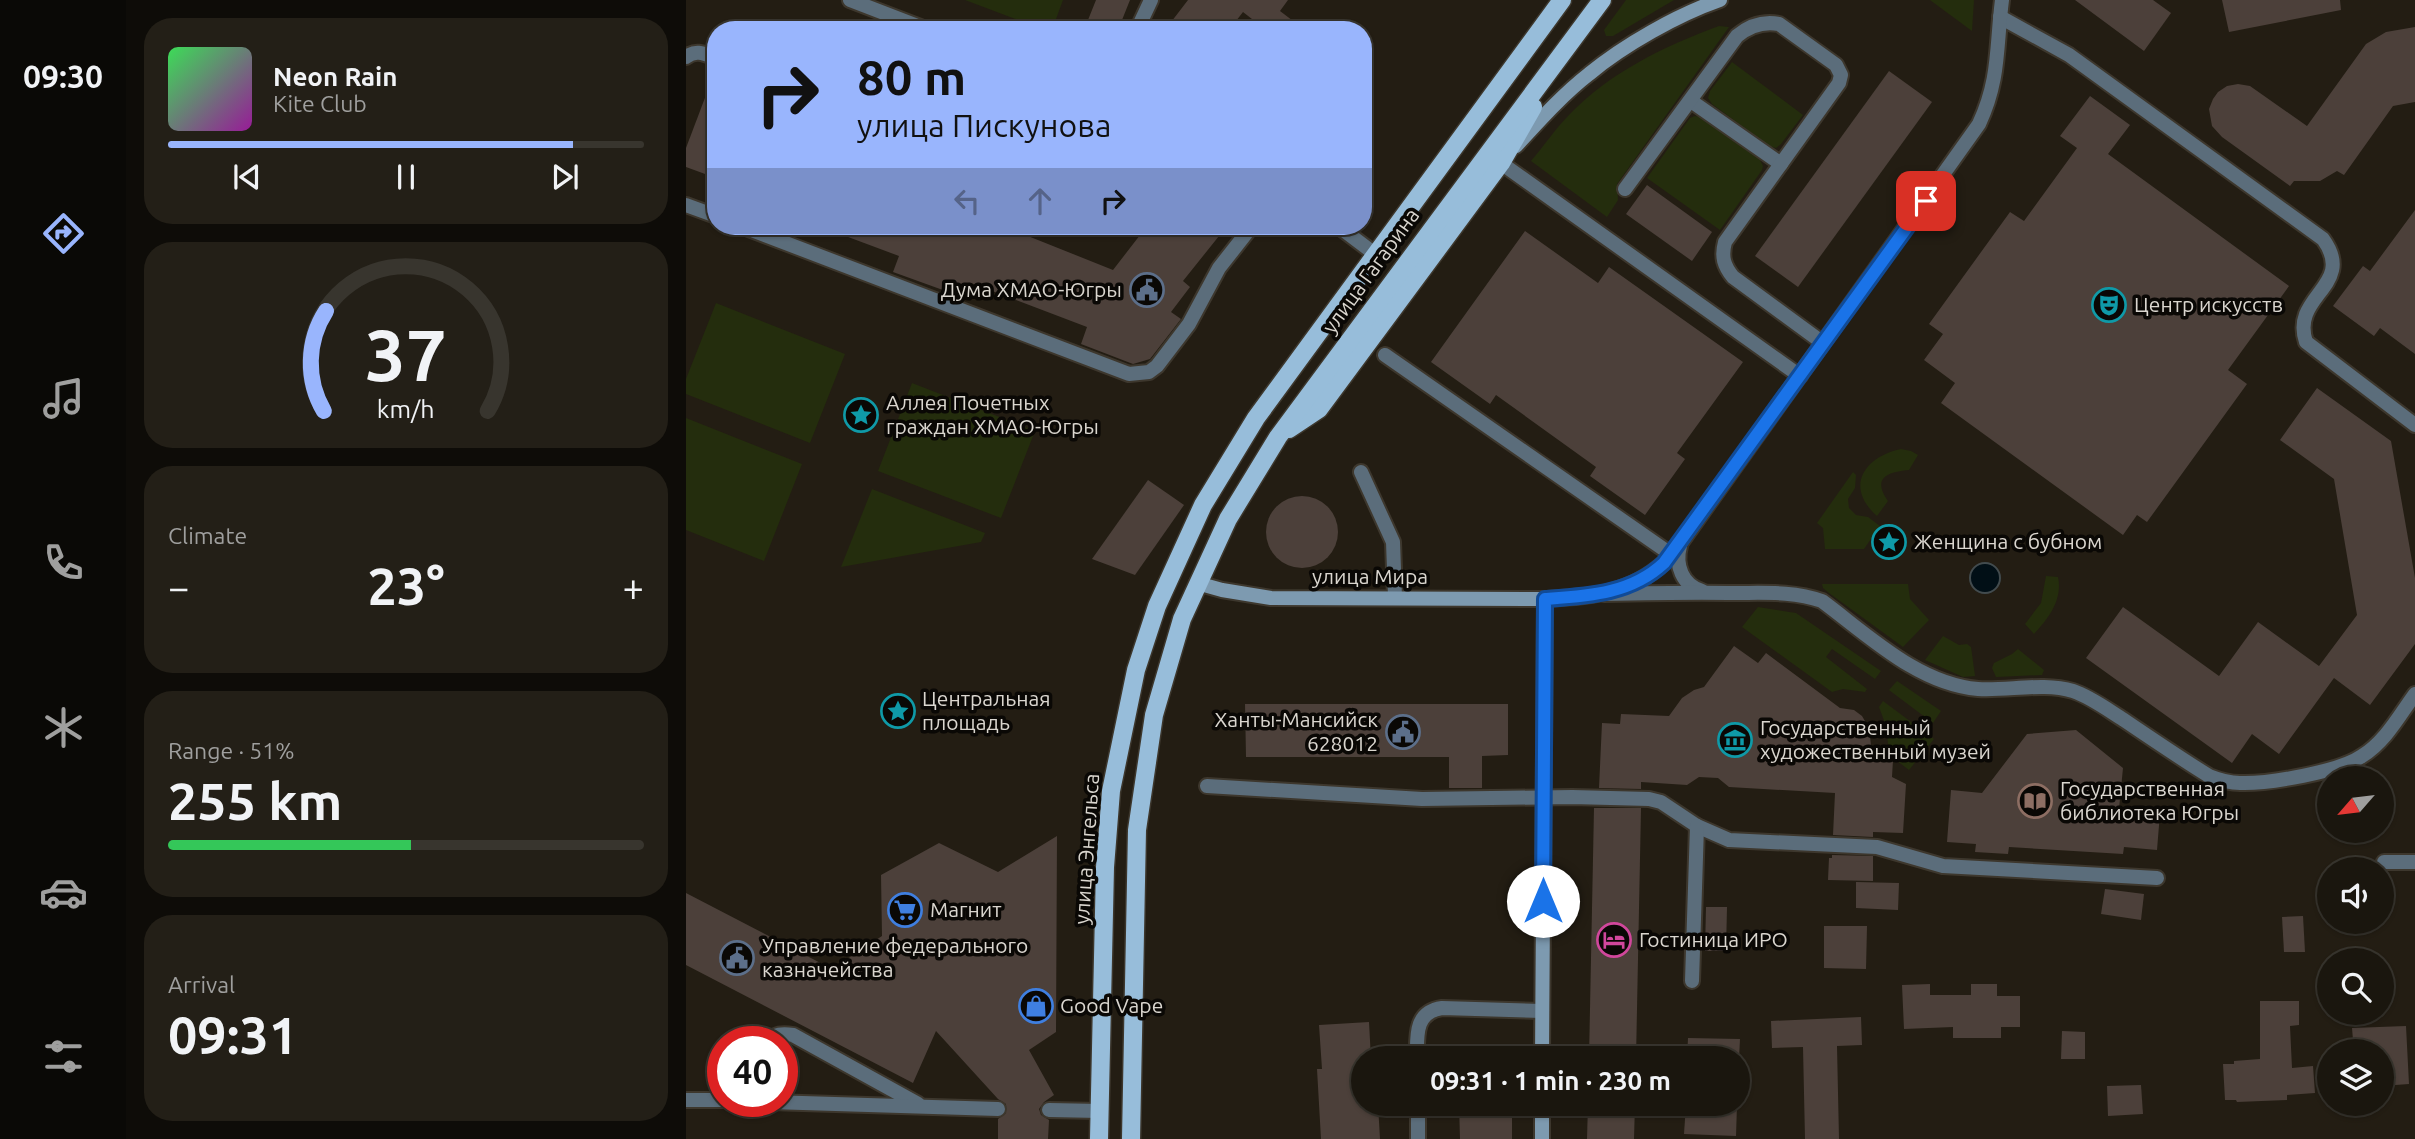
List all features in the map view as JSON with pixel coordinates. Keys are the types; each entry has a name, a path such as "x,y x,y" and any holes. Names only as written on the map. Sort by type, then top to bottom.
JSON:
{"main road":[{"name":"улица Гагарина","path":"1172,571 1203,505 1250,428 1560,0"},
{"name":"улица Гагарина","path":"1197,583 1242,494 1278,438 1602,0"},
{"path":"1278,438 1319,409 1502,163 1571,40"},
{"path":"1406,262 1502,163"},
{"path":"1131,1139 1136,866 1140,798 1163,679 1182,619 1197,583 1172,571"},
{"name":"улица Энгельса","path":"1099,1139 1105,867 1111,791 1136,670 1149,626 1172,571"}],"street":[{"path":"850,0 905,21"},
{"path":"1141,21 1151,0"},
{"path":"1720,0 1662,27 1591,72 1564,95 1502,163 1800,376"},
{"path":"1604,594 1644,579 1676,549 1979,124 1988,107 1996,75 2002,0"},
{"path":"2000,17 2069,55 2323,239 2331,251 2334,266 2330,277 2305,313 2301,328 2306,342 2415,425"},
{"path":"1625,189 1744,30 1771,23 1786,27 1836,65 1841,75 1839,83 1725,242 1723,259 1726,269 1733,277 1823,343"},
{"path":"686,57 700,52 707,55"},
{"path":"1691,100 1781,164"},
{"path":"686,205 707,213"},
{"path":"765,235 1129,374 1139,374 1157,366 1189,324 1219,268 1245,235"},
{"path":"1350,235 1375,254"},
{"path":"1385,355 1676,549 1682,576 1695,589 1706,593"},
{"path":"1361,472 1393,542 1395,597"},
{"name":"улица Мира","path":"1197,583 1271,598 1545,599"},
{"path":"1542,1046 1545,599 1604,594 1789,593 1807,596 1822,601 1914,668 1955,686 1977,689 2053,688 2073,691 2098,704 2208,776 2223,782 2242,784 2305,775 2338,767 2362,757 2382,739 2415,694"},
{"path":"1207,786 1422,799 1649,799 1661,802 1697,825 1729,840 1877,847 1943,866 2157,878"},
{"path":"1692,981 1697,825"},
{"path":"2394,862 2415,862"},
{"path":"1417,1046 1418,1025 1429,1011 1442,1008 1542,1011"},
{"path":"798,1038 922,1107"},
{"path":"686,1100 707,1100"},
{"path":"798,1103 998,1109"},
{"path":"1049,1111 1100,1111"},
{"path":"1418,1116 1418,1139"},
{"path":"1542,1116 1542,1139"}],"green space":[{"path":"965,0 1063,0 1055,21 1021,21"},
{"path":"1626,0 1674,0 1613,36 1606,36 1604,30"},
{"path":"1930,0 1974,0 1972,31"},
{"path":"1719,26 1729,27 1617,184 1618,200 1607,217 1531,161 1564,120 1620,73 1679,42"},
{"path":"1732,62 1803,115 1776,148 1769,146 1712,104 1708,98 1710,91"},
{"path":"1695,116 1760,160 1763,166 1720,230 1647,178 1690,118"},
{"path":"716,303 845,354 810,443 686,394 686,379"},
{"path":"912,383 1035,431 1001,518 878,471"},
{"path":"686,418 802,464 764,561 686,530"},
{"path":"1901,449 1918,455 1909,470 1889,474 1882,481 1883,493 1888,501 1877,516 1862,494 1860,484 1863,475 1868,466 1877,459"},
{"path":"1853,472 1856,475 1855,488 1848,499 1849,508 1856,515 1868,517 1880,526 1864,549 1825,549 1823,528 1817,523"},
{"path":"872,489 985,533 981,542 841,567"},
{"path":"2046,576 2058,577 2058,594 2049,615 2034,634 2025,624 2041,603"},
{"path":"1822,584 1908,584 1910,599 1929,620 1903,647 1829,593"},
{"path":"1758,607 1796,613 1881,671 1875,679 1832,649 1826,657 1867,689 1865,692 1843,689 1832,692 1742,627"},
{"path":"1943,636 1959,645 1967,644 1971,647 1975,676 1963,677 1925,660"},
{"path":"2018,649 2044,670 2042,675 1996,677 1992,668 1994,663"},
{"path":"1897,681 1941,711 1933,723 1889,690"},
{"path":"1883,701 1934,739 1909,770 1892,757 1894,750 1888,744 1886,726 1879,707"}],"shaded area":[{"path":"1985,563 1996,567 2000,578 1996,589 1985,593 1974,589 1970,578 1974,567"}],"building":[{"path":"1096,0 1130,0 1122,21 1088,21"},
{"path":"1188,0 1288,0 1280,11 1293,21 1254,21 1243,12 1236,21 1172,21"},
{"path":"2075,0 2153,0 2171,13 2144,51"},
{"path":"2222,0 2340,0 2341,10 2229,32"},
{"path":"2415,27 2415,102 2393,106 2344,175 2337,171 2320,181 2294,181 2290,186 2222,137 2212,126 2209,109 2213,99 2227,86 2238,84 2250,86 2307,126 2366,44 2386,32"},
{"path":"1889,71 1932,102 1798,287 1755,256"},
{"path":"707,92 707,175 686,167 686,148"},
{"name":"Центр искусств","path":"2090,96 2130,125 2108,154 2289,286 2228,370 2247,384 2147,522 2137,515 2123,535 1941,403 1955,383 1924,360 1943,334 1929,324 2010,212 2024,221 2077,148 2060,136"},
{"path":"1647,185 1712,232 1692,261 1626,214"},
{"path":"2415,210 2415,354 2380,328 2374,336 2333,306 2363,266 2370,271"},
{"path":"1525,231 1598,283 1609,267 1743,362 1677,453 1685,459 1645,515 1590,476 1596,467 1496,395 1490,404 1431,362"},
{"path":"843,235 1026,235 1113,270 1140,235 1220,235 1183,281 1190,287 1171,312 1181,319 1150,359 1133,364 1081,344 1087,327 971,283 965,298 893,272 899,256"},
{"path":"2317,388 2391,441 2415,578 2415,644 2370,705 2334,678 2279,754 2252,734 2232,763 2086,658 2123,607 2219,676 2258,622 2319,666 2357,615 2334,479 2280,440"},
{"path":"1148,480 1184,505 1135,575 1092,559"},
{"path":"1302,496 1322,502 1332,512 1338,532 1332,552 1322,562 1302,568 1282,562 1272,552 1266,532 1272,512 1282,502"},
{"name":"Государственный художественный музей","path":"1734,646 1758,663 1766,653 1840,708 1854,710 1862,716 1869,728 1871,745 1893,760 1892,777 1906,784 1903,833 1873,832 1873,837 1833,835 1835,793 1729,787 1718,778 1699,777 1687,785 1641,782 1641,789 1599,788 1602,723 1620,724 1621,714 1669,716 1682,698 1704,687"},
{"path":"1245,704 1508,704 1508,755 1482,756 1482,788 1449,788 1449,757 1246,757"},
{"name":"Государственная библиотека Югры","path":"2076,730 2123,768 2119,809 2160,813 2157,850 2124,847 2123,854 2009,847 2008,854 1975,852 1976,844 1947,842 1951,790 1982,793 2027,734"},
{"path":"1594,808 1641,808 1636,1046 1589,1046"},
{"path":"1057,836 1056,1032 1029,1050 1054,1095 1039,1109 1041,1115 1049,1120 1048,1139 998,1139 998,1119 1006,1113 1006,1104 998,1099 936,1031 913,1083 686,965 686,893 832,969 882,936 881,875 939,843 998,872"},
{"path":"1832,855 1873,856 1873,881 1828,880 1829,858 1832,858"},
{"path":"1856,882 1899,883 1898,910 1856,908"},
{"path":"2105,889 2144,894 2141,920 2101,914"},
{"path":"1706,907 1727,907 1726,951 1705,951"},
{"path":"2303,916 2305,952 2284,952 2282,917"},
{"path":"1824,926 1867,926 1866,969 1824,968"},
{"path":"1930,984 1930,995 1971,995 1971,984 1997,984 1997,996 2020,996 2020,1027 2001,1027 2001,1038 1953,1038 1953,1027 1904,1029 1902,985"},
{"path":"2260,1001 2299,1001 2299,1025 2290,1026 2292,1068 2313,1066 2315,1093 2287,1095 2287,1100 2225,1100 2223,1064 2260,1059"},
{"path":"1861,1017 1862,1045 1837,1046 1839,1139 1805,1139 1803,1047 1772,1048 1771,1021"},
{"path":"1369,1022 1370,1046 1351,1046 1351,1116 1379,1116 1380,1139 1321,1139 1317,1069 1322,1069 1319,1025"},
{"path":"2406,1026 2409,1084 2394,1085 2394,1039 2353,1039 2352,1028"},
{"path":"2062,1031 2085,1032 2085,1059 2061,1059"},
{"path":"1688,1038 1740,1039 1740,1046 1688,1046"},
{"path":"2141,1085 2143,1114 2108,1116 2107,1086"},
{"path":"1459,1116 1512,1116 1512,1139 1460,1139"},
{"path":"1588,1116 1635,1116 1634,1139 1587,1139"},
{"path":"1685,1116 1737,1116 1736,1136 1684,1134"}],"place":[{"name":"Дума ХМАО-Югры","path":"1147,290"},
{"name":"Центр искусств","path":"2109,305"},
{"name":"Аллея Почетных граждан ХМАО-Югры","path":"861,415"},
{"name":"Женщина с бубном","path":"1889,542"},
{"name":"Центральная площадь","path":"898,711"},
{"name":"Ханты-Мансийск 628012","path":"1403,732"},
{"name":"Государственный художественный музей","path":"1735,740"},
{"name":"Государственная библиотека Югры","path":"2035,801"},
{"name":"Магнит","path":"905,910"},
{"name":"Гостиница ИРО","path":"1614,940"},
{"name":"Управление федерального казначейства","path":"737,958"},
{"name":"Good Vape","path":"1036,1006"}],"route":[{"path":"1543,901 1545,599 1604,594 1618,590 1644,579 1672,555 1926,201"}]}
